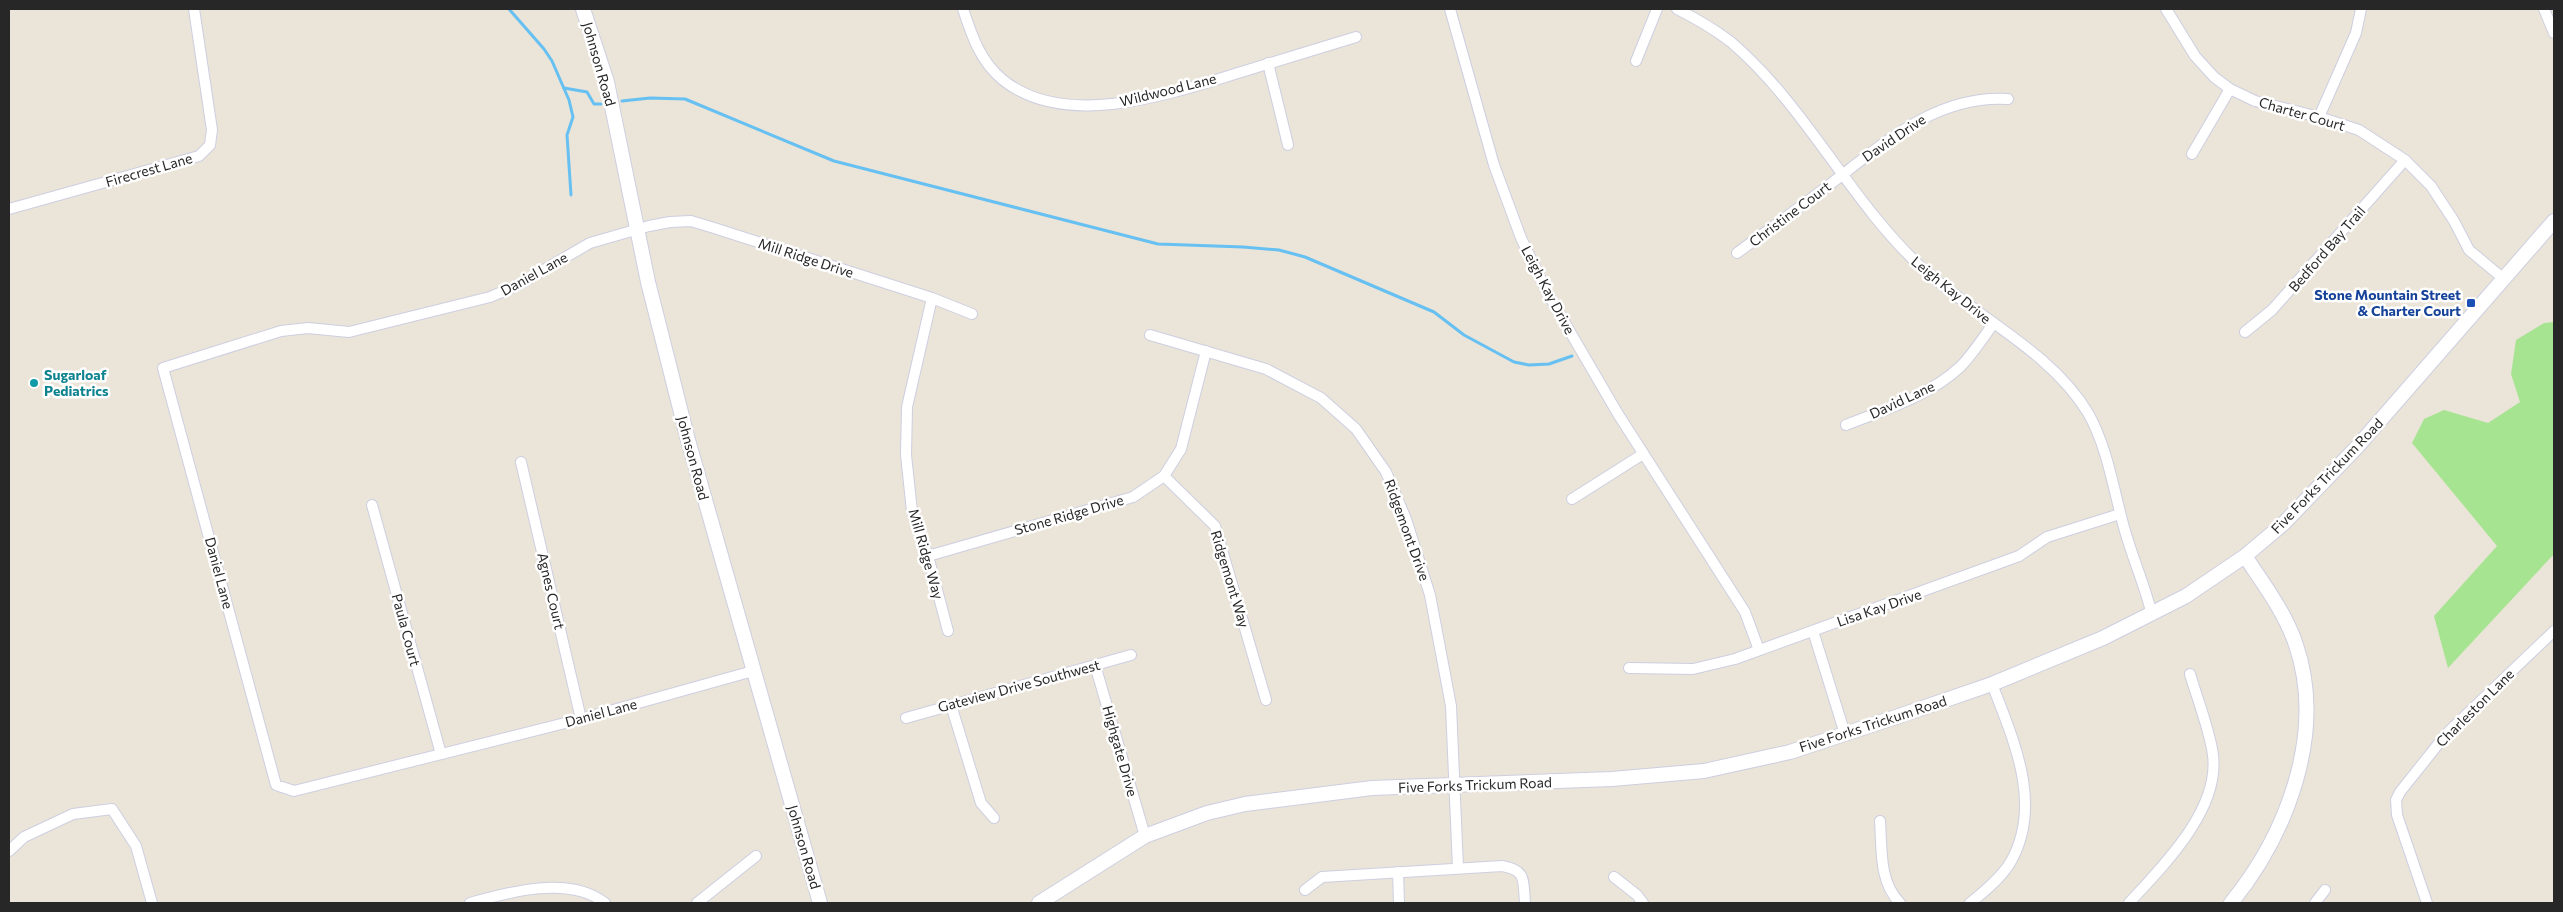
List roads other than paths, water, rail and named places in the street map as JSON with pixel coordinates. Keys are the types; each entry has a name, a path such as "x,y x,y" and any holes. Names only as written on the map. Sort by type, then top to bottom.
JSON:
{"main road":[{"name":"Johnson Road","path":"586,10 607,82 648,282 688,440 820,903"},
{"name":"Five Forks Trickum Road","path":"1039,903 1145,836 1207,813 1245,804 1372,788 1453,787 1659,777 1704,771 1790,752 1845,734 1992,684 2104,638 2186,596 2245,556 2283,524 2318,489 2554,221"},
{"path":"2231,903 2271,844 2287,806 2305,736 2308,702 2302,664 2288,624 2245,556"}],"street":[{"name":"Firecrest Lane","path":"9,210 199,156 210,145 212,130 194,9"},
{"name":"Wildwood Lane","path":"963,9 974,44 987,63 1003,79 1018,90 1057,102 1110,104 1151,98 1356,37"},
{"name":"Leigh Kay Drive","path":"1450,9 1494,165 1520,238 1553,303 1643,454 1745,612 1759,650"},
{"path":"1636,61 1657,9"},
{"name":"Leigh Kay Drive","path":"1676,9 1718,33 1755,64 1883,228 1904,250 1946,288 2054,371 2082,405 2094,425 2152,615"},
{"name":"Charter Court","path":"2166,9 2195,56 2214,77 2230,89 2255,100 2319,117 2358,130 2405,160 2431,186 2454,221 2469,250 2504,279"},
{"path":"2319,117 2356,34 2361,9"},
{"path":"2544,9 2554,33"},
{"path":"1268,63 1288,145"},
{"path":"2192,154 2230,89"},
{"name":"David Drive","path":"1842,175 1908,126 1940,109 1980,99 2008,100"},
{"name":"Bedford Bay Trail","path":"2245,332 2272,310 2405,160"},
{"name":"Christine Court","path":"1737,252 1842,175"},
{"name":"Mill Ridge Drive","path":"638,230 670,222 691,221 932,298 972,314"},
{"name":"Daniel Lane","path":"638,230 590,243 516,286 490,297 349,332 308,328 281,331 163,368 276,785 294,791 582,719 753,672"},
{"name":"Mill Ridge Way","path":"932,298 907,408 906,455 912,511 928,556 948,631"},
{"name":"David Lane","path":"1846,425 1921,394 1941,381 1960,367 1993,324"},
{"name":"Ridgemont Drive","path":"1150,335 1266,369 1320,398 1356,429 1386,472 1406,519 1430,595 1451,706 1458,868"},
{"name":"Stone Ridge Drive","path":"928,556 1133,497 1164,476 1181,449 1206,351"},
{"path":"1572,499 1643,454"},
{"name":"Agnes Court","path":"521,462 582,719"},
{"name":"Ridgemont Way","path":"1164,476 1215,526 1266,700"},
{"name":"Paula Court","path":"372,505 441,754"},
{"name":"Lisa Kay Drive","path":"1629,668 1693,669 1735,659 2018,556 2047,537 2059,532 2120,514"},
{"path":"1813,631 1845,734"},
{"name":"Charleston Lane","path":"2427,903 2397,815 2396,800 2404,786 2447,733 2554,632"},
{"name":"Gateview Drive Southwest","path":"906,718 1131,655"},
{"name":"Highgate Drive","path":"1095,665 1145,836"},
{"path":"2129,903 2197,821 2212,785 2213,755 2190,674"},
{"path":"1970,903 1989,887 2010,862 2022,831 2026,793 2021,765 1992,684"},
{"path":"951,705 981,803 994,818"},
{"path":"9,851 24,837 73,814 112,809 136,846 152,903"},
{"path":"1880,822 1883,871 1893,896 1900,903"},
{"path":"697,903 756,856"},
{"path":"1305,890 1322,877 1502,866 1515,868 1522,875 1525,903"},
{"path":"1398,872 1399,903"},
{"path":"1614,878 1637,895 1642,903"},
{"path":"470,903 502,899 549,888 584,893 605,903"},
{"path":"2316,903 2325,890"}],"waterway":[{"path":"509,9 552,61 569,100 573,117 567,135 571,195"},
{"path":"564,88 587,92 594,104 601,104"},
{"path":"622,101 650,98 685,99 834,161 1158,244 1279,250 1305,257 1434,312 1464,335 1514,362 1529,365 1549,364 1572,356"}],"place":[{"name":"Stone Mountain Street & Charter Court","path":"2471,303"},
{"name":"Sugarloaf Pediatrics","path":"34,383"}]}
